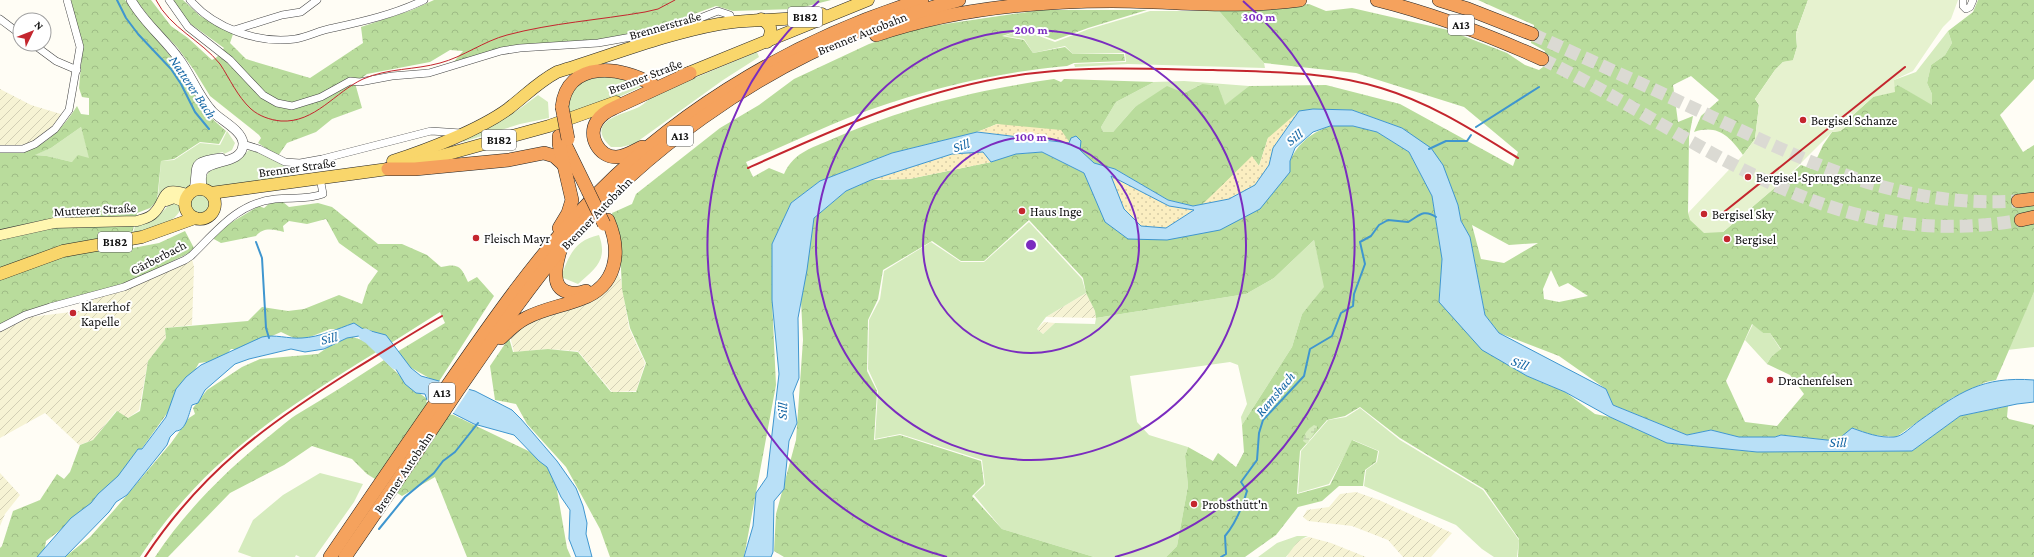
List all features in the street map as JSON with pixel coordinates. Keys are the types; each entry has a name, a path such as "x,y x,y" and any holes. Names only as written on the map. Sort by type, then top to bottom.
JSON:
{"highway":[{"name":"Brenner Autobahn","path":"330,557 479,360 556,247 600,191 658,140 694,112 780,59 858,22 922,0"},
{"name":"Brenner Autobahn","path":"556,247 660,152 736,96 787,66 859,32 906,15 958,0"},
{"name":"A13","path":"787,66 887,31 934,18 999,7 1037,3 1114,1 1244,5 1300,0"},
{"name":"A13","path":"1377,0 1429,14 1542,59"},
{"name":"A13","path":"1439,0 1468,9 1532,34"},
{"path":"580,66 560,84 556,95 564,165 572,200 556,247 556,276 559,286 564,291 572,294 590,290 602,278 610,260 610,243 606,222"},
{"path":"558,106 569,86 578,78 593,71 606,70 628,72 653,85"},
{"path":"658,140 629,154 614,157 606,154 599,148 594,140 593,129 597,120 605,113 690,73"},
{"path":"508,318 532,316 588,296 605,283 613,268 616,255 614,236 590,189 562,140"},
{"path":"388,169 510,160 544,153 554,156 564,165"},
{"path":"2018,201 2034,199"},
{"path":"2021,220 2034,217"},
{"name":"Brenner Autobahn","path":"345,557 392,477 508,318"}],"main road":[{"name":"B182","path":"760,19 798,18 849,7 868,0"},
{"name":"Brenner Straße","path":"197,200 241,189 388,169 436,158 549,126 608,105 653,85 690,73 849,7"},
{"name":"Brennerstraße","path":"580,66 659,40 732,22 760,19"},
{"path":"760,19 768,23 770,28 771,34 767,42"},
{"name":"Brenner Straße","path":"357,173 411,156 478,126 508,108 544,79 557,72 580,66"},
{"name":"Mutterer Straße","path":"0,235 54,223 137,221 151,216 161,204 163,197 169,192 175,191 197,200"},
{"name":"B182","path":"0,274 64,251 142,237 166,228 197,200"}],"street":[{"path":"0,149 23,149 35,144 48,135 66,116 71,104 77,70 79,42 67,0"},
{"path":"131,0 141,16 178,58 209,107 239,135 243,144 260,149 285,162 300,163 322,159 431,131 462,133"},
{"path":"169,0 188,26 230,60 263,95 277,103 292,106 321,97 350,81 360,82 392,76 429,73 501,51 520,48 598,43 637,36 680,26 718,11 730,15 732,22"},
{"path":"190,0 207,16 233,30 267,39 296,38 390,14 424,0"},
{"path":"233,30 282,15 301,12 317,0"},
{"path":"1963,0 1962,6 1966,9 1971,6 1973,0"},
{"path":"0,19 12,28"},
{"path":"44,52 56,61 77,70"},
{"path":"197,200 201,177 205,168 223,163 232,158 239,152 243,144"},
{"name":"Gärberbach","path":"0,328 25,315 124,287 185,260 191,256 223,224 248,206 267,200 310,198 323,194 320,178"}],"shaded area":[{"path":"0,89 31,105 64,115 41,137 26,144 14,146 0,145"},
{"path":"192,259 194,267 192,325 165,328 166,338 148,361 139,410 128,418 116,411 93,440 79,445 45,413 0,438 0,332 31,317 87,310 92,299 132,286"},
{"path":"618,274 621,280 629,328 645,363 636,391 612,392 578,351 548,349 514,352 510,336 527,322 609,284"},
{"path":"1086,293 1095,311 1096,318 1046,317"},
{"path":"1044,322 1055,323 1043,334 1037,329"},
{"path":"0,473 20,495 5,514 0,526"},
{"path":"1356,492 1379,500 1452,533 1431,557 1403,557 1388,540 1352,526 1308,521 1303,517 1307,510 1329,507 1340,494"},
{"path":"1309,537 1331,543 1366,557 1287,557 1290,550 1299,540"}],"green space":[{"path":"71,0 125,0 180,68 209,116 226,131 219,144 200,142 174,159 161,161 157,201 150,208 137,213 132,234 133,248 159,243 185,231 195,250 130,282 0,324 0,152 25,151 36,147 62,126 77,106 81,114 89,115 89,98 82,97 79,88 83,43 77,26","holes":["81,127 89,158 78,155 72,162 47,156 35,155 51,148"]},
{"path":"136,0 151,0 171,26 188,38 212,60 217,57 224,48 188,22 172,0 183,0 200,16 233,34 230,43 246,59 310,78 363,43 361,27 412,10 434,0 831,0 796,9 733,11 716,6 639,34 594,43 557,42 451,65 463,51 450,50 430,62 367,74 355,83 362,108 332,119 316,132 287,143 278,156 258,143 261,138 259,135 210,96 194,70 177,47 156,26"},
{"path":"1478,0 1808,0 1796,33 1797,47 1793,61 1783,62 1775,70 1755,99 1759,105 1755,139 1743,155 1728,138 1717,131 1702,130 1694,132 1701,116 1719,100 1691,76 1673,85 1678,122 1693,116 1689,137 1688,213 1723,232 1801,165 1812,169 1823,145 1832,132 1840,131 1848,125 1852,116 1873,97 1898,85 1932,105 1932,94 1927,83 1931,65 1945,55 1952,43 1948,31 1973,12 1978,0 2034,0 2034,79 2000,115 2023,152 2034,145 2034,292 1996,380 1986,382 1952,398 1896,437 1871,435 1853,428 1836,441 1781,435 1775,437 1739,437 1711,430 1687,435 1613,405 1606,389 1559,356 1499,333 1485,315 1470,237 1461,221 1458,205 1402,128 1352,110 1313,109 1268,138 1259,166 1252,157 1203,204 1193,206 1168,200 1115,169 1094,163 1070,143 997,124 977,132 892,153 820,181 791,203 772,244 772,300 776,385 744,557 610,557 600,529 566,467 527,424 516,404 495,400 490,366 509,338 513,352 548,349 578,352 611,392 636,392 646,363 630,328 622,289 620,249 612,213 632,204 636,194 720,128 759,105 794,79 869,44 918,28 1041,10 1147,10 1055,40 1024,29 1002,36 1024,40 1033,53 1065,47 1073,54 1124,54 1125,61 1074,63 1067,66 992,76 944,87 896,101 840,121 746,162 753,177 769,168 784,174 793,160 806,151 890,116 970,94 1054,79 1061,82 1064,79 1154,82 1116,102 1101,127 1103,132 1113,132 1135,107 1167,86 1184,93 1202,84 1218,86 1225,105 1249,86 1326,85 1400,104 1513,166 1518,152 1464,107 1356,73 1264,63 1219,11 1258,10 1309,4 1326,11 1352,8 1448,30 1507,53 1525,65 1539,70 1543,67 1545,51 1531,43 1534,25","holes":["1472,225 1509,245 1538,243 1504,263 1481,259","1551,270 1559,287 1568,283 1588,296 1559,302 1544,299 1543,289","1752,324 1763,333 1770,333 1781,349 1771,357 1767,364 1790,375 1804,394 1777,426 1745,422 1726,381"]},
{"name":"Bergisel Schanze","path":"1808,0 1958,0 1951,19 1943,27 1913,71 1894,80 1895,92 1873,97 1852,116 1848,125 1840,131 1832,132 1783,181 1723,232 1704,233 1690,220 1688,213 1743,155 1755,139 1759,105 1755,99 1775,70 1783,62 1793,60 1797,47 1796,33"},
{"path":"1150,11 1219,11 1264,63 1265,68 1128,64 1075,67 1074,64 1126,62 1125,53 1073,54 1065,46 1033,53 1024,39 1004,36 1023,30 1055,42 1089,29"},
{"path":"1948,31 1952,43 1945,55 1931,65 1927,83 1932,94 1932,106 1898,85 1873,97 1894,80 1916,72"},
{"path":"757,52 759,57 723,80 634,144 621,147 611,147 604,138 602,131 608,120 639,107 654,95"},
{"path":"604,74 645,85 606,103 567,115 570,92 584,79"},
{"path":"1184,81 1249,86 1225,106 1202,84 1184,93 1135,107 1113,132 1103,132 1101,127 1116,102 1154,82"},
{"path":"538,95 548,102 549,118 520,124 463,142 463,140 518,110"},
{"path":"1330,126 1353,126 1377,132 1409,152 1432,196 1442,259 1439,302 1527,376 1565,392 1595,414 1610,417 1667,443 1757,452 1912,451 1960,416 2008,406 2007,417 2009,419 2034,425 2034,557 1518,557 1519,539 1484,489 1400,438 1360,407 1345,416 1327,420 1300,451 1297,494 1330,485 1352,440 1378,451 1376,462 1365,470 1363,486 1339,486 1322,501 1298,507 1276,535 1245,557 1166,557 1177,546 1188,486 1185,456 1188,447 1213,461 1218,453 1236,467 1244,452 1242,425 1292,347 1302,314 1324,287 1314,240 1274,278 1246,294 1096,318 1095,311 1086,293 1083,278 1029,220 984,261 961,261 932,241 883,270 878,299 868,320 867,371 877,391 874,440 900,435 981,461 984,484 972,496 1002,529 1094,557 784,557 774,551 776,514 796,440 803,340 801,301 814,218 846,191 871,180 909,179 991,162 1015,154 1042,152 1084,173 1105,221 1167,240 1290,161 1297,148 1306,139"},
{"path":"81,127 90,158 72,162 47,156 34,155 51,148"},
{"path":"227,131 235,143 232,150 224,154 223,152 215,154 194,164 192,181 187,188 179,190 164,190 158,197 161,161 174,160 200,143 220,145"},
{"path":"250,149 285,164 294,173 287,176 211,189 206,184 206,177 211,168 236,162"},
{"path":"195,193 203,193 210,200 210,208 203,215 195,215 188,208 188,200"},
{"path":"172,202 180,205 181,207 179,213 168,222 133,234 135,226 157,217"},
{"path":"283,202 289,207 318,203 332,207 378,244 402,244 427,255 441,267 451,265 458,267 463,272 468,282 477,277 494,296 438,383 408,366 397,352 445,323 440,312 391,343 363,331 330,329 300,341 281,332 263,340 254,350 231,349 222,360 199,363 183,391 125,472 96,503 46,541 44,553 41,557 0,557 0,548 2,546 13,511 40,500 57,474 64,479 70,472 80,445 93,440 117,411 128,418 140,411 148,361 166,338 165,328 248,321 262,307 288,311 304,309 339,295 362,304 368,285 378,271 339,243 326,219 307,224 289,221 283,226 284,232 265,230 256,236 221,243 212,238 222,228 259,206 264,208 270,203"},
{"path":"1029,222 1082,279 1086,293 1046,317 1037,329 1043,334 1055,323 1095,324 1096,318 1246,294 1274,278 1314,240 1325,287 1302,314 1292,347 1242,425 1241,417 1247,404 1238,365 1230,362 1130,376 1137,422 1149,435 1188,447 1185,456 1188,486 1177,546 1166,557 1094,557 1002,529 974,495 985,485 982,460 900,434 875,439 878,391 868,369 869,320 880,299 884,271 931,242 961,262 984,262"},
{"path":"599,235 602,251 599,263 595,268 578,284 561,277 570,255 574,250 584,241"},
{"path":"2034,292 2034,347 2007,350"},
{"path":"1753,324 1763,333 1770,333 1781,350 1771,357 1767,364 1745,340"},
{"path":"346,335 375,344 378,351 277,417 218,465 190,493 164,523 140,557 65,557 90,537 115,509 171,443 189,418 195,414 193,408 207,390 242,367 260,359 318,354"},
{"path":"384,360 411,387 441,409 543,458 556,484 567,548 571,557 467,557 435,477 402,496 367,474 352,459 312,446 284,465 230,493 168,557 155,557 178,525 204,495 263,441 292,418"},
{"path":"1360,408 1400,440 1483,490 1519,540 1517,557 1494,557 1482,549 1456,525 1364,486 1366,470 1377,462 1379,451 1353,440 1329,484 1298,493 1301,451 1328,420 1346,417"},
{"path":"1314,425 1317,426 1316,430 1307,444 1303,441 1305,435"},
{"path":"320,473 363,484 354,502 315,557 300,557 296,555 295,557 252,557 238,552 253,520 283,495"},
{"path":"1297,536 1308,536 1297,543 1286,557 1258,557 1277,543"}],"sand":[{"path":"1299,111 1273,148 1269,165 1255,185 1229,199 1203,204 1252,156 1259,166 1268,138"},
{"path":"997,124 1061,130 1070,143 977,132"},
{"path":"983,152 991,162 909,179 871,180 952,154"},
{"path":"1110,175 1169,206 1195,209 1166,228 1141,226 1124,209"}],"water":[{"path":"1313,109 1352,110 1402,128 1431,148 1443,165 1458,205 1461,221 1470,237 1485,315 1499,333 1606,389 1613,405 1687,435 1711,430 1739,437 1775,437 1781,435 1836,441 1852,428 1878,436 1897,436 1904,433 1947,402 1972,388 2000,381 2016,379 2034,380 2034,402 1960,416 1912,451 1757,452 1667,443 1610,417 1565,392 1527,376 1482,350 1439,302 1442,259 1432,196 1409,152 1377,132 1353,126 1330,126 1313,132 1295,148 1290,161 1290,172 1260,209 1220,230 1167,240 1128,239 1105,222 1084,173 1042,152 1016,154 991,162 983,152 952,154 871,180 846,191 814,218 807,270 798,318 799,378 793,393 797,423 789,441 784,489 774,501 773,552 771,557 744,557 753,526 756,493 767,477 779,374 772,300 772,244 791,203 820,181 892,153 977,132 1069,143 1071,138 1076,136 1081,141 1080,150 1094,163 1115,169 1168,200 1193,206 1229,199 1255,185 1269,165 1273,148 1299,111","holes":["1111,176 1169,206 1194,210 1166,228 1141,226 1124,209"]},
{"path":"354,323 363,329 386,335 411,368 421,376 475,391 512,410 557,461 576,488 583,506 587,523 586,534 592,557 576,557 569,539 570,510 561,497 547,467 539,461 514,435 474,424 427,400 425,394 416,393 405,384 383,348 370,340 359,336 347,338 324,349 305,352 291,349 249,359 235,364 205,390 198,403 192,405 185,425 170,437 167,445 127,495 116,502 109,512 65,557 37,557 71,518 91,503 98,494 118,476 138,449 142,449 166,417 176,389 186,377 201,365 262,337 309,337"}],"pier":[{"path":"441,379 470,388 452,415 426,402"}],"waterway":[{"name":"Natterer Bach","path":"117,0 126,18 138,34 171,69 181,84 195,112 209,129"},
{"path":"1476,127 1539,87"},
{"path":"1429,149 1446,141 1467,141 1471,135"},
{"name":"Ramsbach","path":"1221,557 1226,554 1225,536 1238,515 1247,491 1241,482 1257,460 1259,433 1263,420 1304,376 1310,349 1332,336 1341,313 1353,306 1354,294 1365,264 1360,242 1371,236 1379,225 1388,220 1408,222 1424,213 1428,213 1436,217"},
{"name":"Natterer Bach","path":"256,242 262,258 266,328 269,338"},
{"name":"Sill","path":"365,335 396,363"},
{"path":"379,529 405,497 434,473 443,461 455,452 478,423"}],"tunnel":[{"path":"1532,34 1786,151 1859,180 1934,198 1975,201 2018,201"},
{"path":"1542,59 1601,90 1713,154 1769,182 1826,205 1886,221 1951,226 2021,220"}],"tram line":[{"path":"156,0 169,18 220,64 238,93 251,109 265,117 281,121 293,120 315,112 343,91 372,75 440,63 507,35 558,25 645,12 658,9 675,0"}],"railway":[{"path":"1719,216 1905,67"},
{"path":"748,168 853,122 924,97 960,87 1035,73 1079,69 1124,68 1298,73 1361,82 1417,101 1452,118 1518,158"},
{"path":"145,557 167,526 189,499 213,474 264,430 353,370 442,316"}],"place":[{"name":"Bergisel Schanze","path":"1803,120"},
{"name":"Bergisel-Sprungschanze","path":"1748,177"},
{"name":"Haus Inge","path":"1022,211"},
{"name":"Bergisel Sky","path":"1704,214"},
{"name":"Fleisch Mayr","path":"476,238"},
{"name":"Bergisel","path":"1727,239"},
{"name":"Klarerhof Kapelle","path":"73,313"},
{"name":"Drachenfelsen","path":"1770,380"},
{"name":"Probsthütt'n","path":"1194,504"}]}
